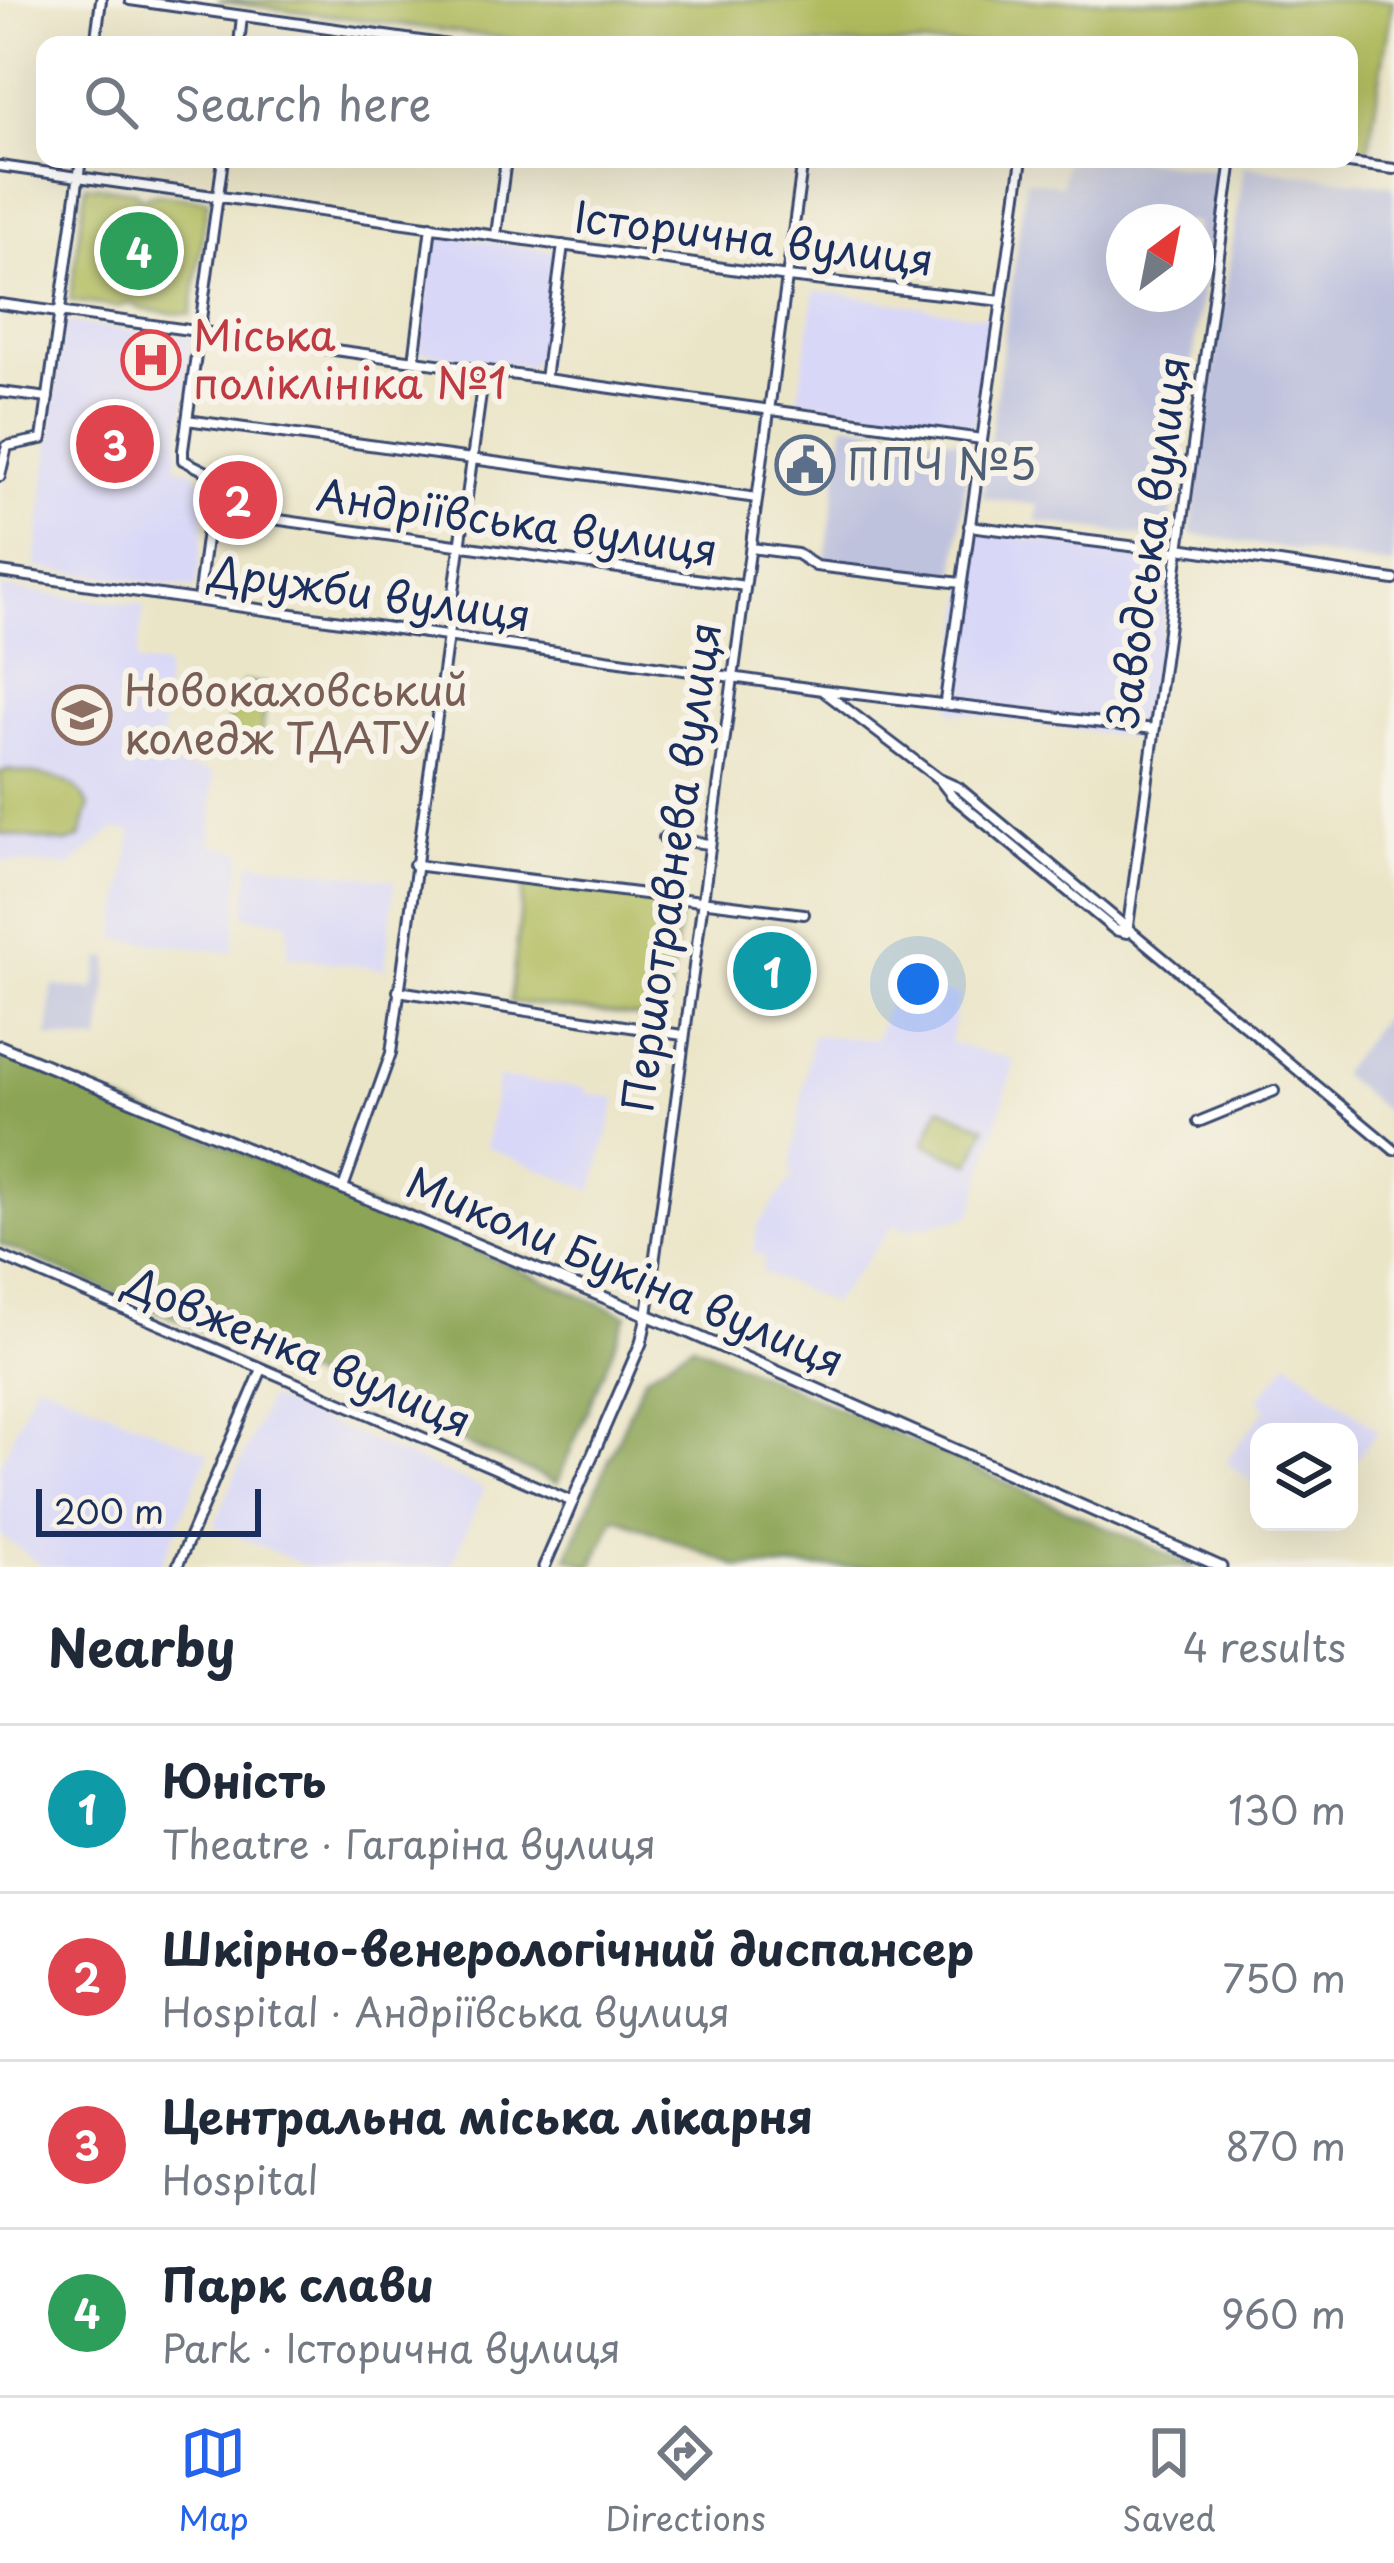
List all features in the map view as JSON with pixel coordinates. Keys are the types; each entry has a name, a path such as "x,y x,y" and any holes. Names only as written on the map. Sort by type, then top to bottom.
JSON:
{"street":[{"path":"96,36 101,0"},
{"path":"130,0 385,36"},
{"path":"239,36 242,16"},
{"path":"1358,164 1394,169"},
{"name":"Історична вулиця","path":"0,166 788,278 1002,301"},
{"path":"0,476 7,446 42,439 79,168"},
{"path":"198,599 213,485 209,473 183,460 222,168"},
{"path":"496,235 505,168"},
{"name":"Першотравнева вулиця","path":"544,1567 641,1343 646,1316 802,168"},
{"path":"945,701 1021,168"},
{"name":"Заводська вулиця","path":"1127,933 1231,168"},
{"path":"414,361 431,226"},
{"path":"545,379 563,244"},
{"path":"0,304 982,440"},
{"path":"343,1189 380,1094 398,991 484,371"},
{"path":"0,392 48,398"},
{"path":"188,420 757,498"},
{"name":"Андріївська вулиця","path":"209,510 745,586"},
{"path":"969,526 1394,580"},
{"path":"750,548 797,554 816,566 961,583"},
{"name":"Дружби вулиця","path":"0,572 822,690 945,701 1154,730"},
{"path":"822,690 939,779 952,796 1065,890 1114,929 1127,933 1394,1150"},
{"path":"664,838 709,844"},
{"path":"414,865 804,914"},
{"path":"398,991 682,1035"},
{"name":"Миколи Букіна вулиця","path":"0,1046 646,1316 1221,1567"},
{"path":"1198,1121 1274,1091"},
{"name":"Довженка вулиця","path":"0,1256 572,1502"},
{"path":"177,1567 262,1369"}],"shaded area":[{"path":"1065,168 1219,171 1214,207 1106,204 1106,312 1200,312 1168,540 1036,521 1038,505 982,498 1026,180 1062,185"},
{"path":"1244,168 1394,186 1394,566 1190,534"},
{"path":"435,233 558,252 542,369 533,359 531,367 420,352"},
{"path":"815,290 992,318 975,426 798,399"},
{"path":"64,322 194,338 176,467 193,470 208,490 196,588 35,568"},
{"path":"845,423 970,442 955,575 825,560"},
{"path":"974,533 1172,558 1146,740 950,711"},
{"name":"Новокаховський коледж ТДАТУ","path":"0,588 144,606 136,663 166,666 161,763 213,773 212,845 243,851 233,952 116,939 132,832 113,830 70,867 0,861"},
{"path":"250,862 395,880 385,969 288,957 288,922 244,916"},
{"path":"101,957 110,958 100,1042 48,1037 52,986 95,989"},
{"path":"894,983 959,995 950,1043 1015,1060 971,1216 906,1230 895,1224 832,1303 761,1272 765,1256 754,1254 757,1226 795,1174 790,1174 812,1035 876,1040"},
{"path":"1390,1007 1394,1008 1394,1118 1340,1074"},
{"path":"498,1078 587,1088 587,1094 617,1098 593,1191 486,1147"},
{"path":"1289,1361 1378,1431 1358,1457 1358,1423 1255,1423 1267,1408 1258,1400"},
{"path":"36,1380 209,1453 160,1567 44,1567 0,1535 0,1466"},
{"path":"268,1398 484,1489 451,1567 310,1567 214,1526"},
{"path":"1250,1429 1250,1481 1225,1461"}],"green space":[{"path":"1393,0 1368,151 1358,150 1358,36 487,36 218,1"},
{"path":"86,185 135,191 141,198 157,194 208,200 191,315 143,310 130,303 118,307 70,301"},
{"path":"244,682 268,685 259,753 225,748 233,693 242,693"},
{"path":"0,772 55,778 76,788 89,807 80,838 66,843 0,834"},
{"path":"524,882 681,904 666,1020 510,1002"},
{"path":"0,1051 627,1315 557,1483 0,1244"},
{"path":"940,1107 986,1127 971,1164 924,1144"},
{"path":"693,1344 1196,1567 738,1567 615,1517 592,1567 567,1558 645,1376"}],"place":[{"name":"Парк слави","path":"139,251"},
{"name":"Міська поліклініка №1","path":"151,360"},
{"name":"Центральна міська лікарня","path":"115,444"},
{"name":"ППЧ №5","path":"805,465"},
{"name":"Шкірно-венерологічний диспансер","path":"238,500"},
{"name":"Новокаховський коледж ТДАТУ","path":"82,715"},
{"name":"Юність","path":"772,971"}]}
